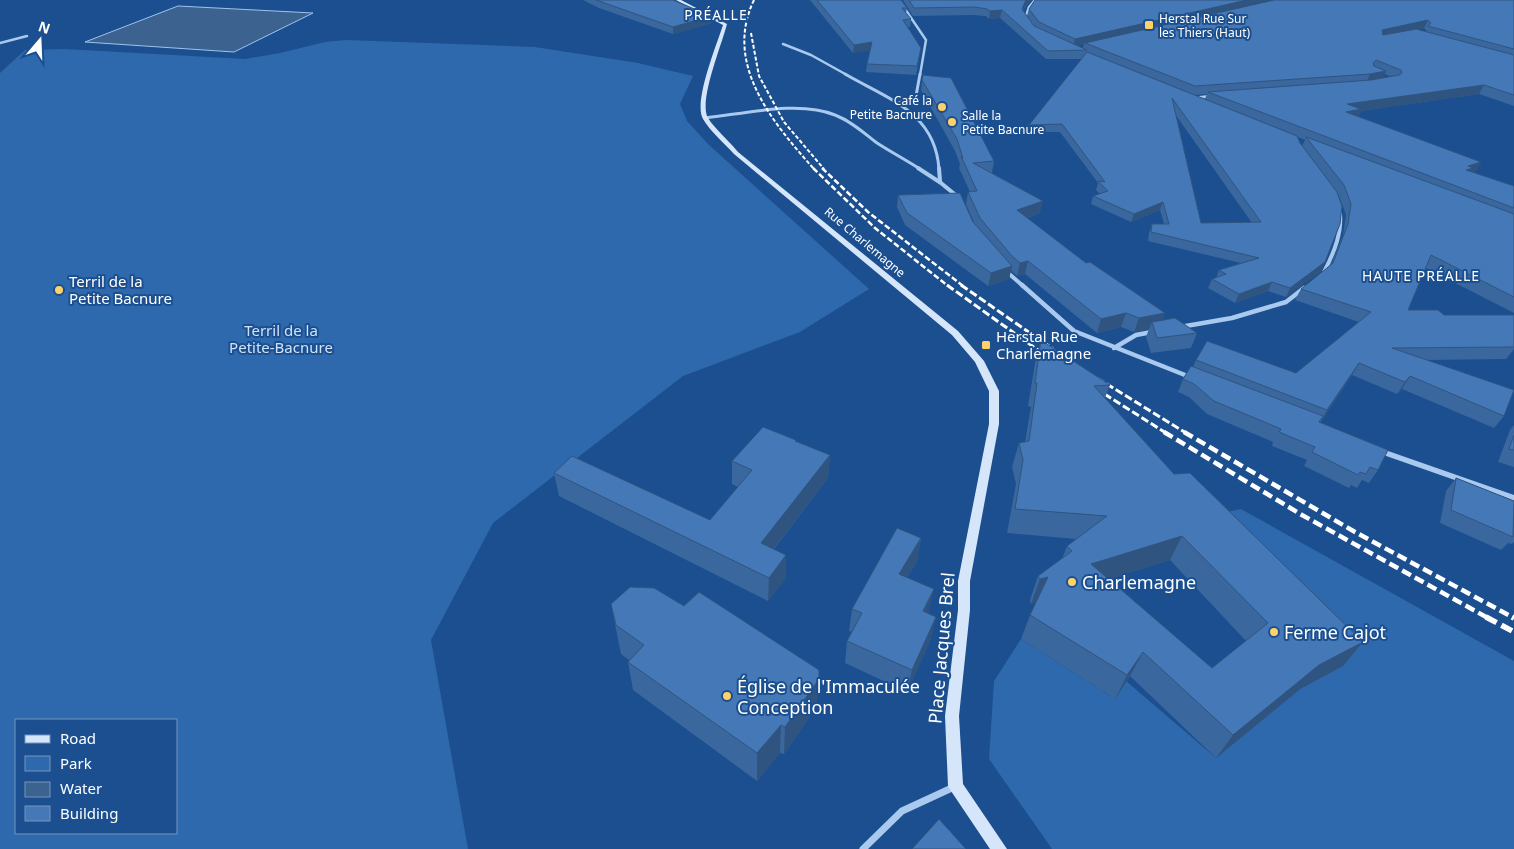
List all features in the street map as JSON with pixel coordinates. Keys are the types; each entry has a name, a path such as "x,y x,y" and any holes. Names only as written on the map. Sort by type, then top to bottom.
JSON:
{"street":[{"path":"682,0 692,8 725,24 703,97 703,113 705,118 790,110 827,112 842,119 884,148 940,181 958,196 962,205"},
{"path":"897,104 916,96 926,40 899,0"},
{"path":"1026,22 1024,17 1026,11 1035,0"},
{"path":"0,43 27,36"},
{"path":"783,44 811,55 910,111 927,128 938,153 940,181"},
{"path":"1201,102 1192,98 1220,96"},
{"name":"Rue Charlemagne","path":"705,118 736,153 954,333 979,361 994,391 994,395"},
{"path":"1316,279 1324,273 1339,234 1342,214 1336,198"},
{"path":"1001,264 1074,331 1196,380"},
{"path":"1178,327 1232,318 1286,302 1309,285"},
{"path":"1114,348 1136,335 1161,330"},
{"name":"Place Jacques Brel","path":"956,786 952,716 964,610 964,581 993,433 994,395"},
{"path":"1372,448 1514,498"},
{"path":"862,849 902,811 956,786 999,849"}],"green space":[{"name":"Terril de la Petite-Bacnure","path":"346,40 535,47 638,63 693,76 680,104 687,121 708,144 869,289 800,332 683,376 493,523 431,640 468,849 0,849 0,73 25,50 65,49 245,59 325,42"},
{"path":"1241,509 1514,661 1514,849 1052,849 989,759 994,681 1021,639 1115,699 1126,681 1216,758 1300,689 1342,666 1199,518"}],"water":[{"path":"178,6 313,13 234,52 85,42"}],"building":[{"path":"596,0 673,0 711,16 673,27"},
{"path":"817,0 901,0 907,8 902,8 911,19 903,20 921,48 917,66 867,64 872,42 854,45"},
{"path":"909,0 1026,0 1022,9 1034,26 1087,50 1048,51 1002,10 990,11 975,7 914,8"},
{"path":"1035,0 1247,0 1075,39 1039,22 1029,9"},
{"path":"1274,0 1514,0 1514,49 1428,26 1431,23 1428,20 1382,30 1383,35 1416,29 1514,55 1514,95 1484,85 1347,104 1361,109 1346,112 1481,162 1468,166 1473,168 1466,170 1514,186 1514,208 1208,92 1371,80 1402,73 1401,70 1376,60 1373,63 1374,66 1386,71 1370,74 1195,86 1085,43"},
{"path":"1087,52 1297,136 1300,143 1337,192 1342,206 1340,224 1325,262 1290,288 1272,282 1239,294 1212,279 1226,274 1219,270 1259,258 1151,232 1152,224 1169,224 1163,202 1134,214 1093,196 1108,191 1098,181 1105,182 1062,124 1029,125","holes":["1172,98 1261,222 1201,223"]},
{"path":"923,75 951,78 994,161 973,163 1043,201 1017,210 1086,263 1090,262 1165,313 1139,318 1126,313 1101,319 1028,261 1020,263 1012,256 980,218 968,192 977,191 961,156 963,158 957,139 922,80"},
{"path":"1306,137 1514,214 1514,297 1431,255 1408,310 1438,310 1444,315 1514,315 1514,347 1392,348 1514,390 1504,416 1410,376 1405,382 1359,363 1327,410 1196,360 1207,341 1296,373 1371,312 1301,289 1333,263 1348,224 1351,204 1344,185"},
{"path":"960,193 973,222 1012,266 991,273 907,213 898,195"},
{"path":"1175,318 1197,333 1157,338 1152,322"},
{"path":"1041,340 1110,385 1094,386 1174,474 1190,473 1363,642 1319,665 1233,735 1143,652 1127,675 1030,615 1048,577 1040,579 1038,576 1072,551 1067,546 1107,516 1015,509 1023,460 1019,443 1029,441 1037,383 1035,383","holes":["1182,536 1268,623 1212,668 1091,564"]},
{"path":"1191,366 1323,416 1319,422 1388,450 1378,470 1370,467 1366,474 1360,472 1358,475 1312,452 1315,447 1279,432 1281,429 1214,401 1194,384 1183,379"},
{"path":"763,427 830,455 761,543 786,555 769,578 554,473 572,456 710,520 752,470 732,461"},
{"path":"1514,435 1514,450 1509,449"},
{"path":"1456,478 1514,501 1513,537 1451,510"},
{"path":"897,528 921,538 899,574 934,589 923,611 936,617 912,670 847,641 862,613 852,609"},
{"name":"Église de l'Immaculée Conception","path":"630,587 654,588 684,606 699,592 819,670 819,679 785,727 781,725 757,753 628,662 644,645 616,625 611,604"},
{"path":"939,819 966,849 912,849"}],"railway":[{"path":"754,0 746,24 745,47 749,69 757,91 769,112 814,169"},
{"path":"751,33 759,76 784,122 824,169"},
{"path":"822,168 868,212 963,286"},
{"path":"814,169 875,228 948,286"},
{"path":"947,285 1049,358"},
{"path":"961,285 1053,349"},
{"path":"1097,378 1186,433"},
{"path":"1095,388 1166,433"},
{"path":"1164,432 1302,515 1488,618"},
{"path":"1184,432 1355,532 1514,618 1512,617"},
{"path":"1486,617 1514,632"}],"place":[{"name":"Herstal Rue Sur les Thiers (Haut)","path":"1149,25"},
{"name":"Café la Petite Bacnure","path":"942,107"},
{"name":"Salle la Petite Bacnure","path":"952,122"},
{"name":"Terril de la Petite Bacnure","path":"59,290"},
{"name":"Herstal Rue Charlemagne","path":"986,345"},
{"name":"Charlemagne","path":"1072,582"},
{"name":"Ferme Cajot","path":"1274,632"},
{"name":"Église de l'Immaculée Conception","path":"727,696"}],"district":[{"name":"PRÉALLE","path":"716,14"},
{"name":"HAUTE PRÉALLE","path":"1421,275"}]}
